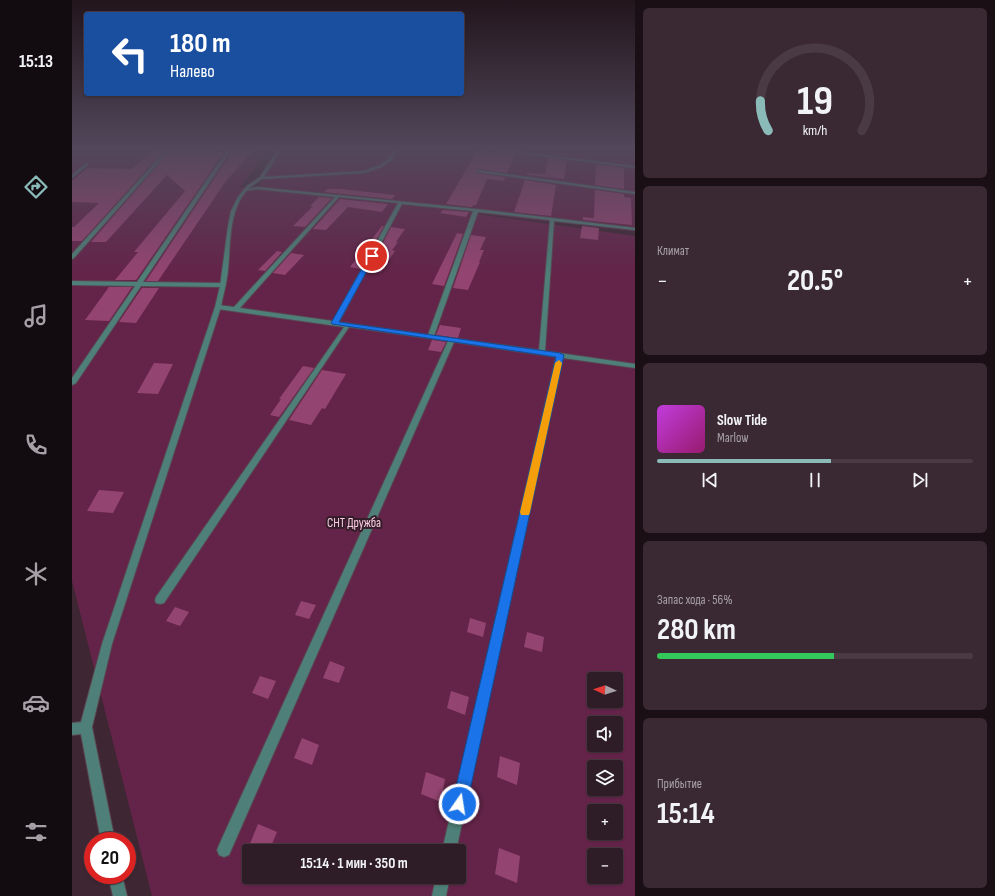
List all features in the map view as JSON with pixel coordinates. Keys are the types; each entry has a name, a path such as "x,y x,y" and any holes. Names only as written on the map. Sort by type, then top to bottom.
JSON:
{"street":[{"path":"72,256 131,191"},
{"path":"72,383 202,191"},
{"path":"106,832 86,727 107,644 224,286 230,222 235,206 244,191"},
{"path":"285,191 476,210 635,229"},
{"path":"619,191 635,193"},
{"path":"236,309 338,196"},
{"path":"335,323 401,202"},
{"path":"430,337 476,210"},
{"path":"542,352 552,219"},
{"path":"72,283 224,286"},
{"path":"218,306 635,366"},
{"path":"160,600 348,325"},
{"path":"224,850 452,340"},
{"path":"451,844 560,355"},
{"path":"72,729 86,727"},
{"path":"117,884 120,896"},
{"path":"439,896 442,884"}],"green space":[{"name":"СНТ Дружба","path":"72,191 275,191 313,195 280,191 635,191 635,231 455,211 635,236 635,896 152,896 72,581"}],"building":[{"path":"72,191 127,191 82,241 72,241 72,227 74,227 99,203 72,202"},
{"path":"136,191 153,191 106,242 91,242"},
{"path":"185,191 197,191 136,280 115,280 138,252 134,252"},
{"path":"206,191 219,191 158,281 146,281"},
{"path":"357,191 395,195 392,199 324,192"},
{"path":"454,191 482,191 476,205 473,205 472,207 446,204"},
{"path":"521,191 555,191 551,216 514,212"},
{"path":"595,191 624,194 624,197 631,198 632,225 583,220 583,217 594,218"},
{"path":"319,197 332,198 305,227 293,226 313,206 310,206"},
{"path":"340,199 388,204 382,212 348,207 326,230 313,229"},
{"path":"443,210 469,212 466,217 440,213"},
{"path":"382,226 384,226 360,269 350,267"},
{"path":"582,226 599,228 598,240 580,238"},
{"path":"391,227 405,229 392,250 395,251 381,272 369,270"},
{"path":"457,233 463,234 444,286 432,284"},
{"path":"471,235 486,237 480,250 484,250 480,262 468,290 453,288"},
{"path":"277,251 282,252 265,271 258,270"},
{"path":"291,253 304,255 285,275 273,273"},
{"path":"109,287 132,287 109,321 85,320"},
{"path":"142,288 159,288 136,323 119,322"},
{"path":"440,325 461,328 458,338 436,335"},
{"path":"432,340 446,342 441,352 428,350"},
{"path":"154,363 173,364 158,394 137,393"},
{"path":"303,366 314,368 279,417 270,415 281,399 279,399"},
{"path":"322,370 346,374 325,409 322,408 311,425 289,420"},
{"path":"99,490 124,492 113,513 87,511"},
{"path":"301,601 316,605 309,619 295,615"},
{"path":"175,607 189,612 180,626 166,621"},
{"path":"470,618 486,623 483,637 467,632"},
{"path":"527,632 544,637 542,652 524,647"},
{"path":"330,661 345,667 339,683 323,678"},
{"path":"260,676 276,681 268,699 252,693"},
{"path":"451,691 469,697 465,715 447,708"},
{"path":"302,738 319,745 312,765 294,758"},
{"path":"500,756 520,763 517,785 497,777"},
{"path":"426,772 445,779 441,802 421,794"},
{"path":"258,824 277,832 272,844 250,844"},
{"path":"499,848 520,856 517,883 495,874"}],"slow traffic":[{"path":"525,512 559,363"}],"route":[{"path":"372,256 335,323 560,355 459,804"}]}
